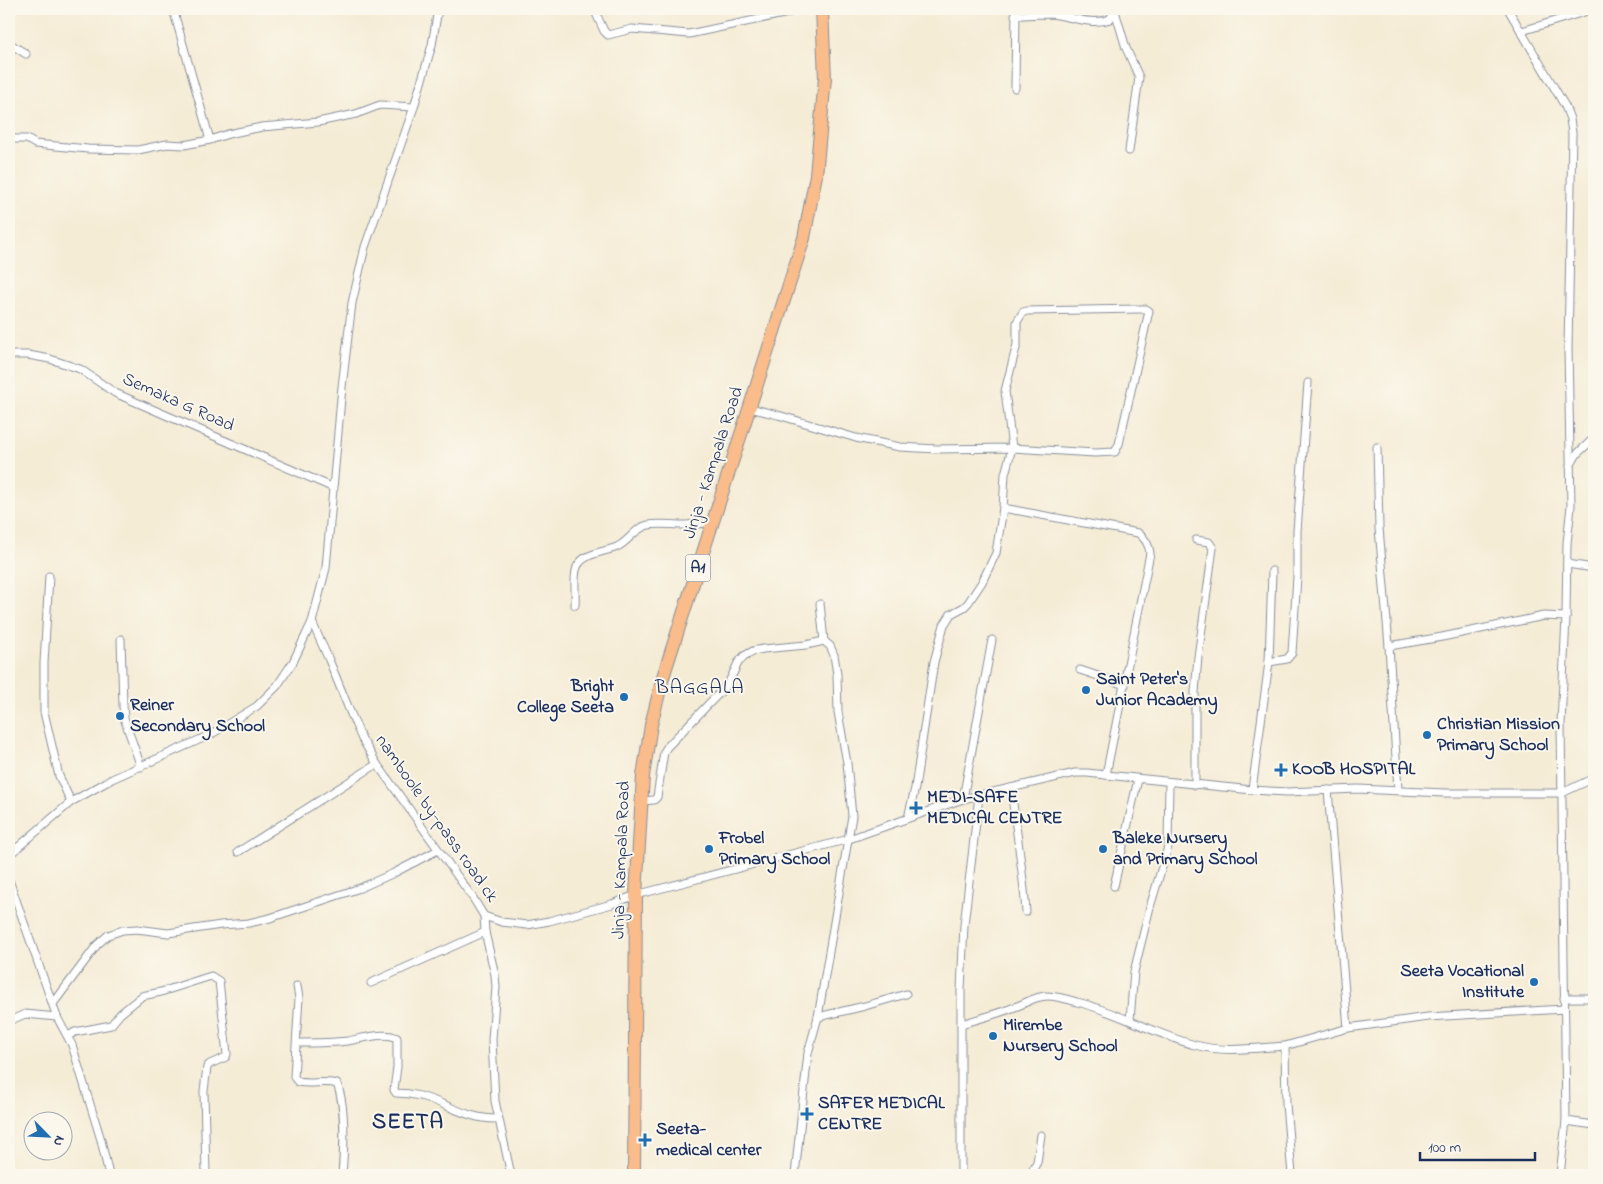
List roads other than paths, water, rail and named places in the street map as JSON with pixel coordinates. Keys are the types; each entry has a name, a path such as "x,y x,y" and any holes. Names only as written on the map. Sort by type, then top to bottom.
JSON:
{"highway":[{"name":"Jinja - Kampala Road","path":"634,1175 636,894 646,750 663,677 804,238 816,175 825,78 822,9"},
{"name":"Jinja - Kampala Road","path":"633,1138 643,1175"}],"street":[{"path":"173,9 210,140"},
{"path":"9,855 71,802 112,779 210,735 257,706 276,686 293,662 312,622 326,568 342,388 352,303 365,248 414,107 432,45 438,9"},
{"path":"594,9 604,31 608,34 632,29 690,34 788,13 796,9"},
{"path":"1508,9 1565,106 1570,119 1572,133 1569,275 1571,506 1567,564 1562,724 1566,1121 1560,1175"},
{"path":"1522,31 1594,9"},
{"path":"1015,88 1015,12 1051,14 1086,21 1103,22 1110,19 1115,10"},
{"path":"1115,10 1126,48 1139,77 1129,151"},
{"path":"9,43 26,54"},
{"path":"9,140 27,139 35,144 138,150 167,144 184,145 262,127 318,122 356,114 380,105 414,107"},
{"path":"750,408 778,414 856,438 900,447 937,449 1012,448 1095,453 1115,452 1119,444 1149,312 1146,309 1140,308 1023,312 1017,322 1017,344 1005,390 1012,448 1005,474 1004,508 996,553 982,582 968,603 951,614 944,625 934,662 915,788 908,818"},
{"name":"Semaka G Road","path":"9,354 50,359 80,369 115,393 334,488"},
{"path":"1269,662 1287,659 1292,653 1297,578 1297,531 1308,382"},
{"path":"1570,466 1577,454 1594,438"},
{"path":"1377,447 1379,528 1398,790"},
{"path":"1004,508 1138,533 1149,546 1150,553 1141,605 1106,775"},
{"path":"575,605 575,576 577,568 580,562 590,556 617,547 642,527 714,522"},
{"path":"1195,785 1195,692 1213,548 1209,542 1196,540"},
{"path":"1567,564 1594,568"},
{"path":"1252,790 1269,662 1272,571"},
{"path":"49,576 44,663 44,712 59,776 71,802"},
{"path":"795,1175 808,1053 818,1016 852,816 847,763 838,712 837,674 834,655 830,646 824,641 820,604"},
{"path":"1389,646 1442,638 1544,616 1566,617"},
{"name":"namboole by-pass road ck","path":"312,622 362,739 376,764 474,898 484,916 502,922 527,925 557,919 612,904 636,894 849,839 963,799 1075,773 1287,792 1358,789 1471,794 1562,793"},
{"path":"122,639 124,718 141,767"},
{"path":"963,799 992,640"},
{"path":"642,801 654,800 659,794 664,752 667,747 728,684 738,662 744,656 753,651 763,649 791,647 824,641"},
{"path":"1080,670 1125,685"},
{"path":"238,852 376,764"},
{"path":"1562,793 1594,778"},
{"path":"1114,886 1138,779"},
{"path":"1130,1020 1134,972 1168,847 1170,821 1169,782"},
{"path":"1011,788 1020,864 1024,881 1026,912"},
{"path":"1328,790 1348,1028"},
{"path":"960,1175 961,990 964,925 979,796"},
{"path":"53,1004 97,945 108,936 123,930 137,929 168,933 256,922 360,888 394,874 438,850"},
{"path":"9,880 53,1004 68,1036 101,1140 109,1175"},
{"path":"484,916 485,932 496,975 492,1040 493,1083 498,1120 511,1175"},
{"path":"371,983 485,932"},
{"path":"68,1036 75,1032 111,1025 120,1014 142,996 211,976 219,981 227,1054 226,1057 207,1067 204,1091 206,1175"},
{"path":"297,986 299,998 294,1077 298,1082 304,1084 337,1084 342,1102 344,1154 342,1175"},
{"path":"818,1016 865,1006 906,994"},
{"path":"961,1024 1045,996 1058,997 1092,1005 1170,1037 1218,1050 1285,1046 1348,1028 1428,1017 1564,1009"},
{"path":"1564,998 1594,998"},
{"path":"9,1021 25,1014 58,1017"},
{"path":"297,1042 347,1041 388,1035 395,1036 397,1067 395,1091 421,1096 487,1120 498,1120"},
{"path":"1285,1046 1286,1104 1292,1175"},
{"path":"1566,1121 1594,1125"},
{"path":"1030,1175 1037,1162 1041,1135"}],"place":[{"name":"Saint Peter's Junior Academy","path":"1086,690"},
{"name":"Bright College Seeta","path":"624,697"},
{"name":"Reiner Secondary School","path":"120,716"},
{"name":"Christian Mission Primary School","path":"1427,735"},
{"name":"KOOB HOSPITAL","path":"1281,770"},
{"name":"MEDI-SAFE MEDICAL CENTRE","path":"916,808"},
{"name":"Frobel Primary School","path":"709,849"},
{"name":"Baleke Nursery and Primary School","path":"1103,849"},
{"name":"Seeta Vocational Institute","path":"1534,982"},
{"name":"Mirembe Nursery School","path":"993,1036"},
{"name":"SAFER MEDICAL CENTRE","path":"807,1114"},
{"name":"Seeta- medical center","path":"645,1140"}],"district":[{"name":"BAGGALA","path":"700,688"},
{"name":"SEETA","path":"408,1123"}]}
